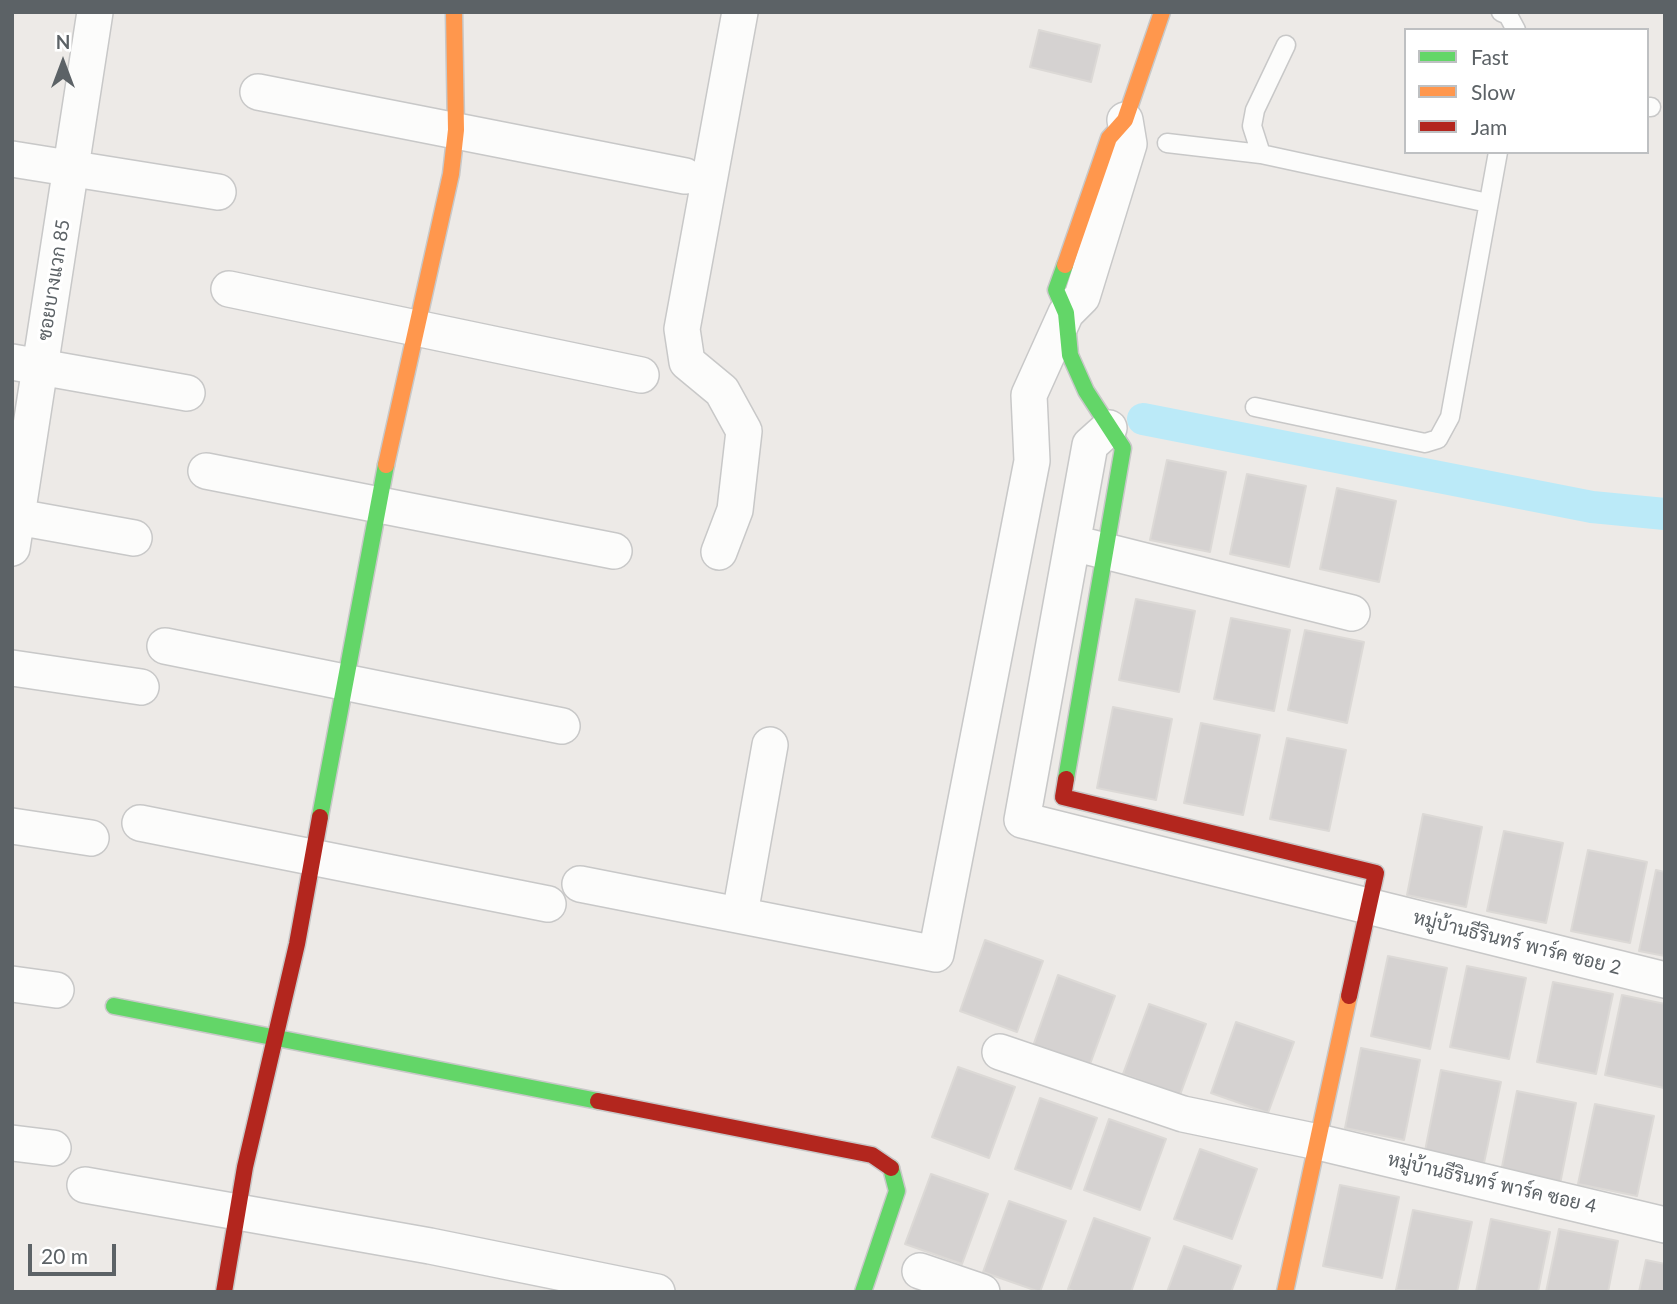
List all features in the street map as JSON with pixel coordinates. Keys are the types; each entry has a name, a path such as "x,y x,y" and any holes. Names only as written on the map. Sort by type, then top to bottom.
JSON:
{"street":[{"name":"ซอยบางแวก 85","path":"14,527 26,365 71,169 95,12"},
{"path":"224,1292 237,1211 297,944 343,682 378,505 451,174 456,130 454,12"},
{"path":"719,552 736,510 744,431 722,391 687,362 682,329 740,12"},
{"path":"580,884 936,954 1032,461 1029,395 1066,313 1082,297 1126,157 1129,144 1125,120 1162,12"},
{"path":"258,92 685,176"},
{"path":"12,159 218,192"},
{"path":"229,289 641,375"},
{"path":"1066,313 1070,355 1086,391 1123,449 1063,797 1213,851 1376,873 1285,1292"},
{"path":"26,365 187,393"},
{"path":"1110,428 1090,444 1072,543 1352,613"},
{"path":"206,471 614,551"},
{"path":"14,527 134,538"},
{"name":"หมู่บ้านธีรินทร์ พาร์ค ซอย 2","path":"1072,543 1022,820 1213,851 1369,907 1665,980"},
{"path":"165,646 562,726"},
{"path":"12,668 141,687"},
{"path":"740,914 770,745"},
{"path":"140,823 548,904"},
{"path":"12,826 91,838"},
{"path":"12,984 56,990"},
{"path":"114,1006 872,1156 890,1165 897,1191 863,1292"},
{"name":"หมู่บ้านธีรินทร์ พาร์ค ซอย 4","path":"1000,1052 1183,1114 1318,1142 1665,1224"},
{"path":"12,1143 53,1148"},
{"path":"85,1185 237,1211 657,1292"},
{"path":"920,1271 982,1292"}],"lane":[{"path":"1501,12 1508,15 1515,28"},
{"path":"1261,154 1252,126 1255,110 1286,45"},
{"path":"1167,143 1261,154 1488,203"},
{"path":"1255,407 1425,443 1438,439 1450,417 1498,154"}],"building":[{"path":"1039,30 1100,45 1091,82 1030,67"},
{"path":"1167,460 1226,472 1210,552 1150,540"},
{"path":"1247,474 1306,486 1289,567 1230,554"},
{"path":"1337,488 1396,501 1379,582 1320,569"},
{"path":"1136,599 1195,611 1179,692 1119,680"},
{"path":"1231,618 1290,630 1274,711 1214,699"},
{"path":"1305,630 1364,642 1347,723 1288,710"},
{"path":"1113,707 1172,719 1156,800 1097,788"},
{"path":"1201,723 1260,735 1243,815 1184,803"},
{"path":"1287,738 1346,750 1329,831 1270,819"},
{"path":"1423,814 1482,827 1466,907 1407,895"},
{"path":"1504,831 1563,843 1546,923 1487,911"},
{"path":"1588,850 1647,862 1630,943 1571,931"},
{"path":"1656,870 1665,872 1665,956 1639,951"},
{"path":"985,940 1043,961 1017,1032 960,1011"},
{"path":"1388,956 1447,968 1430,1049 1371,1036"},
{"path":"1467,966 1526,978 1509,1059 1450,1047"},
{"path":"1058,975 1115,996 1089,1067 1033,1046"},
{"path":"1553,982 1613,994 1596,1074 1537,1062"},
{"path":"1622,995 1665,1004 1664,1088 1605,1075"},
{"path":"1149,1004 1206,1024 1180,1095 1123,1074"},
{"path":"1236,1022 1294,1042 1268,1113 1211,1093"},
{"path":"1361,1048 1420,1060 1404,1140 1345,1128"},
{"path":"958,1067 1015,1087 989,1158 932,1137"},
{"path":"1441,1070 1501,1082 1484,1163 1425,1151"},
{"path":"1517,1091 1576,1103 1560,1184 1501,1172"},
{"path":"1040,1098 1097,1118 1071,1189 1015,1169"},
{"path":"1595,1104 1654,1116 1637,1196 1578,1184"},
{"path":"1109,1119 1166,1139 1140,1210 1084,1190"},
{"path":"1200,1149 1257,1169 1232,1239 1174,1219"},
{"path":"931,1174 988,1194 962,1264 905,1244"},
{"path":"1340,1185 1399,1197 1382,1278 1323,1266"},
{"path":"1009,1201 1066,1221 1040,1292 983,1272"},
{"path":"1413,1210 1472,1222 1457,1292 1396,1290"},
{"path":"1094,1218 1150,1238 1131,1292 1076,1292 1068,1289"},
{"path":"1491,1219 1550,1232 1538,1292 1476,1292"},
{"path":"1559,1229 1618,1241 1608,1292 1546,1292"},
{"path":"1184,1246 1241,1266 1231,1292 1167,1292"},
{"path":"1646,1260 1665,1264 1665,1292 1639,1292"}],"waterway":[{"path":"1143,419 1592,507 1665,514"}],"traffic: fast":[{"path":"1065,265 1056,290 1066,313 1070,355 1086,391 1123,448 1066,779"},
{"path":"320,817 386,465"},
{"path":"114,1006 598,1101"},
{"path":"863,1292 897,1191 891,1168"}],"traffic: slow":[{"path":"386,465 451,174 456,130 454,12"},
{"path":"1065,265 1109,138 1125,120 1162,12"},
{"path":"1285,1292 1349,996"}],"traffic: jam":[{"path":"1066,779 1063,797 1376,873 1349,996"},
{"path":"224,1292 245,1167 297,944 320,817"},
{"path":"598,1101 872,1155 891,1168"}]}
